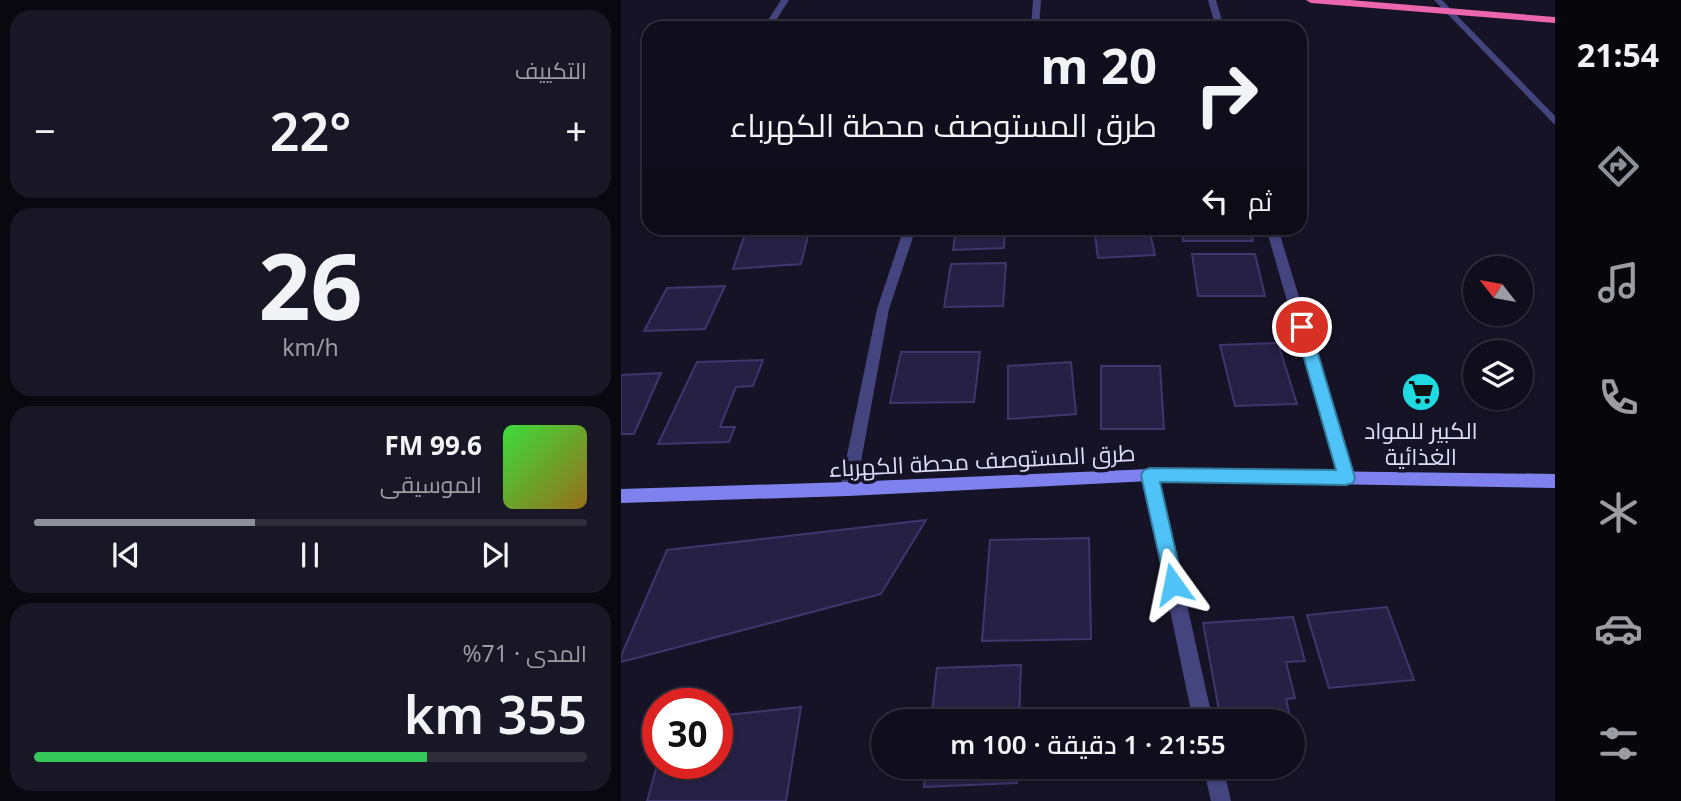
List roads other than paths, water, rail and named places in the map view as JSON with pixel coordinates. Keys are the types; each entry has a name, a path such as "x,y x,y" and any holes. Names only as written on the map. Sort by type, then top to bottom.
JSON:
{"highway":[{"path":"1311,0 1555,20"},
{"path":"1460,0 1555,8"}],"street":[{"path":"772,21 785,0"},
{"path":"1036,21 1037,0"},
{"path":"1212,0 1218,21"},
{"path":"1438,0 1555,122"},
{"path":"848,489 883,309 908,235"},
{"path":"1274,235 1346,478"},
{"path":"1150,475 1200,709"},
{"name":"طرق المستوصف محطة الكهرباء","path":"621,496 1150,475 1555,481"},
{"path":"1216,779 1221,801"}],"place":[{"name":"الكبير للمواد الغذائية","path":"1421,392"}]}
